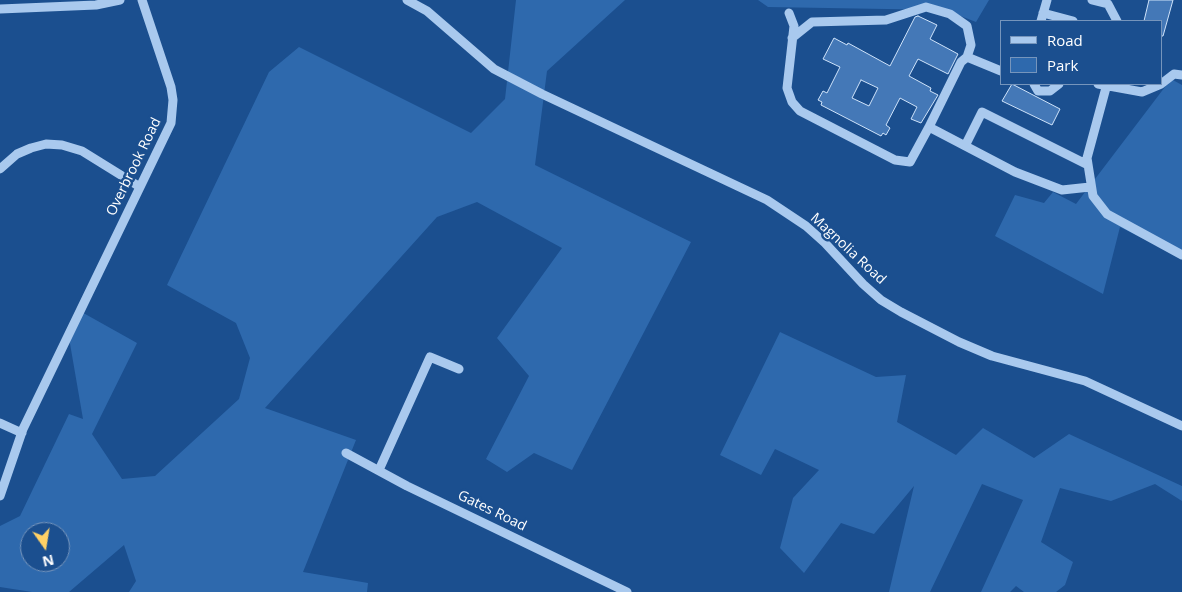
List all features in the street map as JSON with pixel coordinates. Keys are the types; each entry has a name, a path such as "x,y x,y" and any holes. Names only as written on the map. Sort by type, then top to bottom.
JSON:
{"street":[{"path":"0,9 17,5 96,5 120,0"},
{"name":"Overbrook Road","path":"0,496 22,433 171,123 173,113 171,87 142,0"},
{"name":"Magnolia Road","path":"408,0 427,11 494,69 542,94 767,200 806,226 825,243 863,284 901,312 959,342 992,356 1085,381 1182,426"},
{"path":"1047,0 1042,17 1064,20"},
{"path":"1092,0 1108,4 1116,20"},
{"path":"789,13 794,26 792,38 787,88 792,102 800,111 895,160 910,162 961,62 968,57 971,45 967,26 950,14 934,8 920,8 886,20 812,22 792,38"},
{"path":"968,57 1000,71"},
{"path":"1162,83 1174,74 1182,75"},
{"path":"1035,85 1038,91 1050,91 1058,85"},
{"path":"1104,85 1088,165 1090,187 1097,203 1107,214 1182,255"},
{"path":"1109,85 1142,92 1159,85"},
{"path":"965,146 982,112 1088,165"},
{"path":"929,127 1015,172 1062,190 1090,187"},
{"path":"0,169 17,154 32,148 46,144 62,145 82,151 140,187"},
{"path":"379,470 430,357 459,369"},
{"path":"0,423 22,433"},
{"name":"Gates Road","path":"346,453 627,592"}],"green space":[{"path":"516,0 625,0 547,71 535,165 691,242 572,470 534,453 507,472 486,459 529,376 497,338 562,248 477,202 437,217 265,408 356,440 303,572 368,583 367,592 129,592 136,581 124,545 69,592 32,592 0,587 0,526 20,516 69,414 83,419 68,332 78,310 137,343 92,434 122,479 155,476 239,399 250,358 236,323 167,285 269,72 299,47 471,133 505,99"},
{"path":"758,0 989,0 976,22 945,10 768,7"},
{"path":"1171,79 1182,85 1182,258 1120,227 1103,294 995,236 1015,195 1044,203 1053,192 1076,204"},
{"path":"780,332 876,377 906,375 897,422 956,455 983,428 1034,458 1069,434 1182,486 1182,501 1155,484 1111,501 1060,488 1041,542 1073,562 1065,585 1056,592 1024,592 1016,586 1010,592 981,592 1023,500 982,484 930,592 889,592 914,486 874,534 841,523 804,573 780,548 793,498 819,470 775,449 761,475 720,455"}],"building":[{"path":"1149,0 1173,0 1163,36 1162,20 1144,20"},
{"path":"918,16 937,25 930,39 958,54 948,74 918,59 909,76 931,88 930,91 938,95 921,123 911,119 917,107 900,98 886,125 890,128 886,135 883,133 881,136 821,105 822,102 818,100 823,91 827,93 840,67 823,59 834,38 847,45 848,43 890,66 915,17","holes":["861,80 878,88 869,106 852,98"]},
{"path":"1011,85 1014,85 1060,109 1052,125 1002,101"}]}
